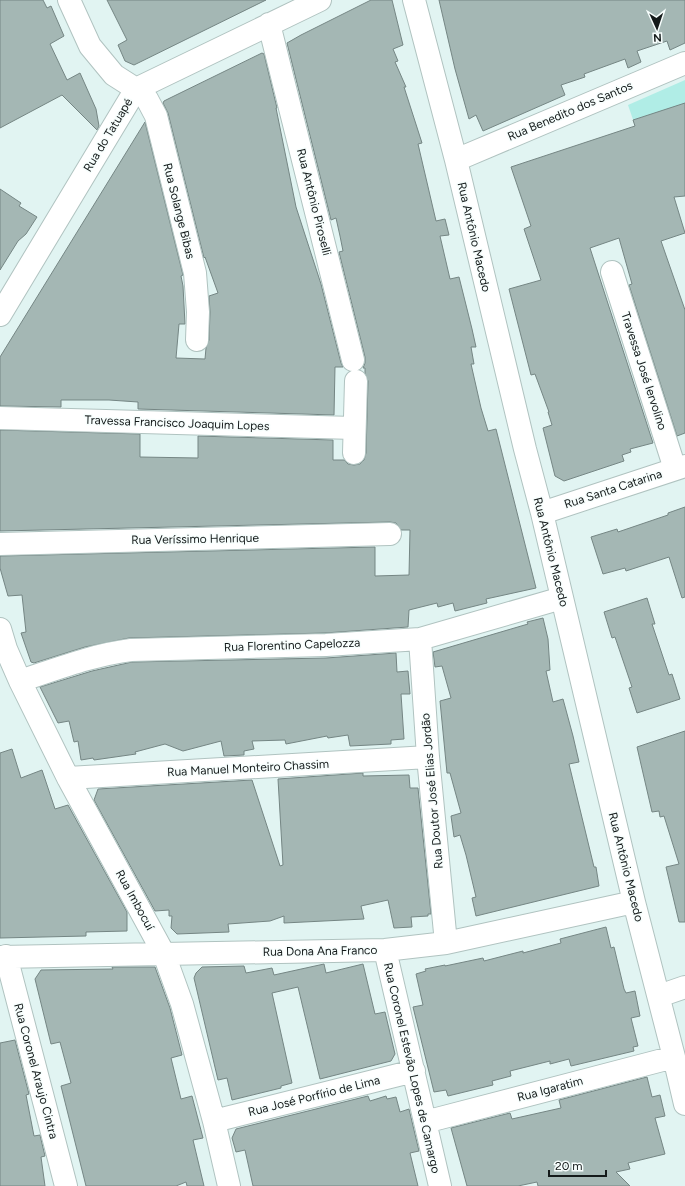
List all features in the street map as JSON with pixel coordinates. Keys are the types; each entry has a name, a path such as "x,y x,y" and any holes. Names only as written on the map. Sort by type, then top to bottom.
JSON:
{"street":[{"name":"Rua Solange Bibas","path":"69,0 90,46 114,75 136,89 147,99 156,116 193,266 198,312 197,340"},
{"name":"Rua do Tatuapé","path":"0,315 136,89 271,34 320,0"},
{"name":"Rua Antônio Macedo","path":"414,0 456,160 523,441 542,513 634,902 659,996 685,1104"},
{"name":"Rua Antônio Piroselli","path":"271,34 354,370 354,428"},
{"name":"Rua Benedito dos Santos","path":"456,160 685,63"},
{"name":"Travessa José Iervolino","path":"612,272 680,467"},
{"name":"Travessa Francisco Joaquim Lopes","path":"0,418 354,428"},
{"path":"354,428 354,453"},
{"name":"Rua Santa Catarina","path":"542,513 680,467"},
{"name":"Rua Veríssimo Henrique","path":"0,544 390,534"},
{"name":"Rua Florentino Capelozza","path":"20,681 86,659 131,650 326,644 420,639 562,598"},
{"name":"Rua Imbocuí","path":"0,629 6,649 20,681 68,778 164,954 182,1004 214,1121 229,1186"},
{"name":"Rua Doutor José Elias Jordão","path":"420,639 428,757 446,943"},
{"name":"Rua Manuel Monteiro Chassim","path":"68,778 428,757"},
{"name":"Rua Dona Ana Franco","path":"3,956 385,950 446,943 634,902"},
{"name":"Rua Coronel Estevão Lopes de Camargo","path":"385,950 440,1186"},
{"name":"Rua Coronel Araujo Cintra","path":"3,956 66,1186"},
{"path":"659,996 685,987"},
{"name":"Rua Igaratim","path":"425,1122 674,1056"},
{"name":"Rua José Porfírio de Lima","path":"214,1121 414,1071"}],"shaded area":[{"path":"685,80 685,103 653,178 628,105"}],"building":[{"path":"0,0 43,0 47,8 51,6 64,36 50,44 67,80 80,73 96,109 99,126 97,130 62,95 0,128"},
{"path":"107,0 266,0 134,65 125,61 118,45 127,40"},
{"path":"371,0 392,0 403,45 393,49 398,61 395,62 406,87 404,87 422,143 418,144 436,221 445,219 449,235 440,236 450,279 459,277 472,329 476,347 471,347 474,364 471,364 481,408 488,431 496,429 536,588 486,599 487,603 455,611 453,603 438,607 437,603 409,610 408,627 325,633 129,638 85,647 34,663 31,662 21,633 26,632 22,595 8,596 0,568 0,556 375,547 375,576 409,575 410,530 401,530 396,523 390,522 0,531 0,430 140,434 140,457 198,458 198,436 333,440 333,460 344,460 348,464 354,465 360,464 364,460 366,453 368,381 365,368 363,368 365,357 339,252 343,251 336,218 331,220 287,43"},
{"path":"439,0 685,0 685,43 670,50 667,41 637,51 641,62 628,68 625,59 584,74 585,77 561,85 565,95 483,131 476,115 469,119 455,69"},
{"path":"262,53 264,54 277,108 296,207 321,284 343,367 335,367 334,415 138,409 138,402 109,400 61,400 61,407 0,406 0,357 145,122 183,275 181,276 185,324 179,324 176,358 205,359 206,348 209,340 209,296 218,293 205,257 204,258 168,113 163,103 164,101"},
{"path":"685,103 685,196 674,197 685,233 661,241 685,310 685,433 677,436 629,285 632,284 619,238 590,248 653,443 630,449 631,452 622,455 624,461 564,481 555,476 543,428 552,425 549,412 535,374 531,375 509,289 541,280 524,229 531,226 511,167 635,126 633,120"},
{"path":"0,189 21,203 19,206 37,217 26,234 18,241 0,270"},
{"path":"685,507 685,597 682,598 669,557 626,571 625,568 603,574 591,537 617,529 618,532 668,515 668,513"},
{"path":"647,598 655,624 652,624 669,675 672,674 680,699 637,713 629,688 632,687 615,637 612,638 604,612"},
{"path":"543,618 548,639 550,670 546,671 553,702 563,699 573,736 579,762 569,764 594,867 596,867 599,886 476,916 472,898 476,897 466,855 460,835 454,837 451,816 461,813 450,773 447,773 440,701 451,698 442,666 435,667 433,652 528,624 527,622"},
{"path":"396,653 397,672 408,671 410,694 401,694 404,739 391,740 391,744 350,746 348,735 328,738 327,736 286,744 285,740 252,741 254,749 244,751 244,755 224,756 221,741 183,751 165,744 135,752 136,754 94,760 93,758 81,760 78,741 74,742 69,721 58,723 40,687 92,671 132,662 326,658"},
{"path":"685,731 685,922 679,922 666,867 679,864 664,816 660,817 659,811 652,812 637,747"},
{"path":"12,749 21,778 42,770 55,809 68,805 127,912 127,931 86,932 86,936 0,938 0,753"},
{"path":"363,773 363,776 409,775 410,788 418,788 431,914 428,914 428,916 411,917 412,927 394,928 388,900 361,906 364,919 284,923 284,916 270,921 228,924 229,932 177,934 171,928 172,916 169,916 169,910 155,911 94,800 98,789 252,780 280,866 283,865 278,779"},
{"path":"606,927 611,948 614,947 624,989 626,993 635,991 640,1016 631,1018 638,1046 633,1047 634,1051 571,1066 569,1059 550,1064 550,1061 510,1071 511,1076 492,1081 493,1085 448,1096 446,1090 434,1092 413,1007 423,1005 416,974 426,971 425,969 445,965 483,958 484,961 523,951 523,953 561,943 560,939"},
{"path":"324,964 326,973 363,964 375,1014 385,1012 395,1054 391,1061 320,1079 298,987 272,993 292,1083 281,1086 281,1088 232,1100 227,1078 218,1080 194,978 196,973 202,967 244,966 246,973 272,968 274,975"},
{"path":"112,967 155,967 170,1008 182,1055 171,1058 181,1099 192,1096 203,1138 193,1140 204,1186 187,1186 186,1182 176,1186 86,1186 61,1086 71,1083 60,1042 51,1044 35,979 41,970 113,969"},
{"path":"15,1040 29,1094 26,1095 34,1136 40,1135 45,1156 41,1157 45,1186 0,1186 0,1043"},
{"path":"647,1077 652,1097 660,1095 665,1116 655,1118 665,1154 628,1163 630,1169 616,1172 630,1186 538,1186 537,1182 518,1186 467,1186 451,1128 510,1113 512,1119 561,1108 559,1100"},
{"path":"368,1096 370,1101 386,1096 387,1099 396,1097 400,1112 409,1109 419,1151 410,1153 418,1186 253,1186 245,1150 236,1152 232,1138 236,1129"}]}
